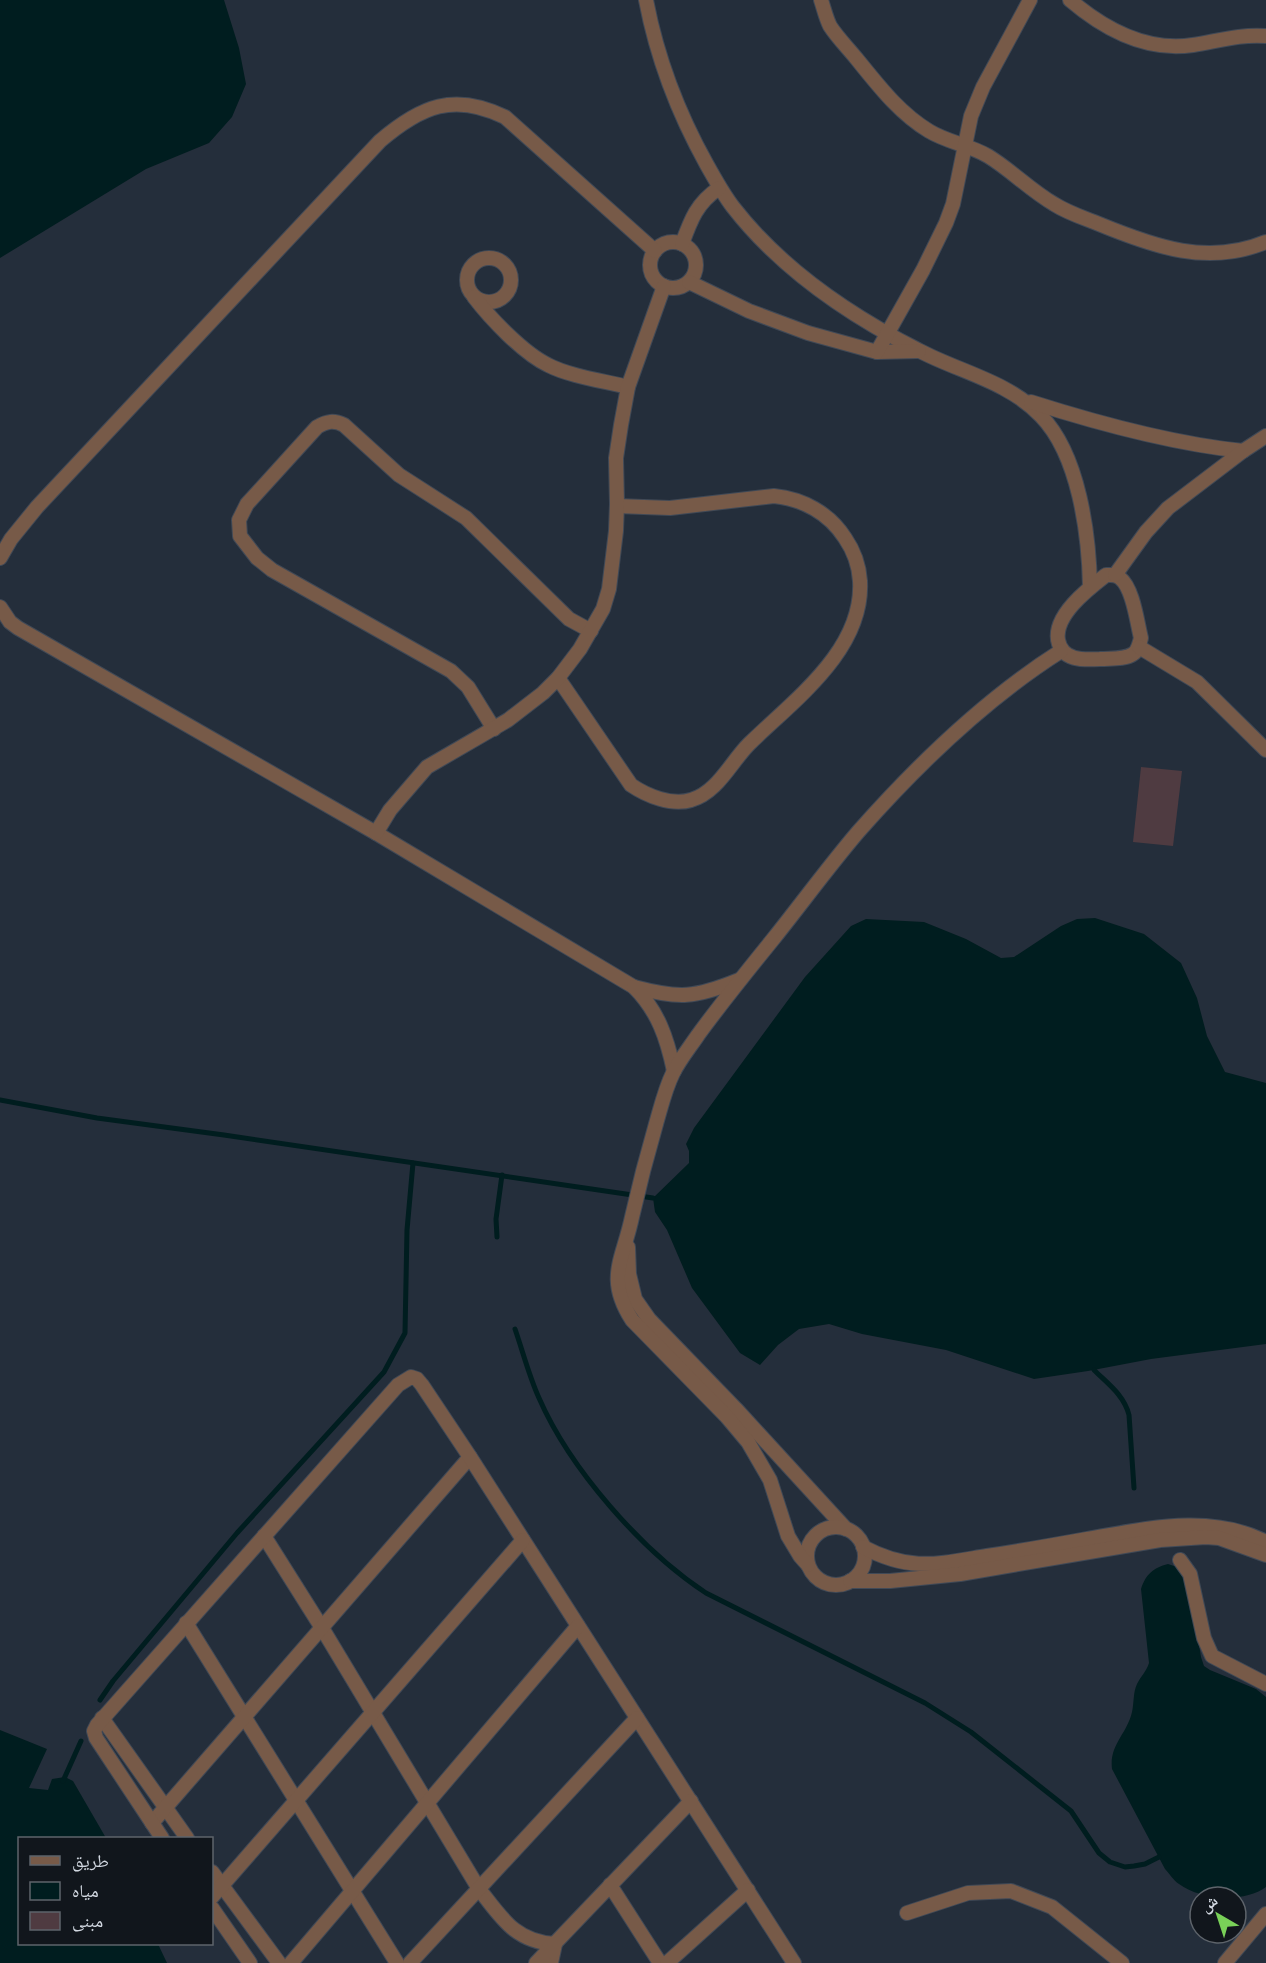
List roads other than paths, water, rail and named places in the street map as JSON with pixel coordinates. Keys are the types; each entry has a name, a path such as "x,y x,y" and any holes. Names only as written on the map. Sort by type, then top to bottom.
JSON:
{"street":[{"path":"646,0 656,45 675,100 719,188 749,226 813,286 919,351 996,384 1026,401 1195,445 1243,451"},
{"path":"821,0 831,27 890,99 907,116 929,131 992,159 1055,206 1162,247 1205,254 1230,253 1266,242"},
{"path":"877,352 923,270 945,223 953,204 971,116 983,87 1030,0"},
{"path":"1070,0 1113,29 1147,44 1181,46 1243,36 1266,36"},
{"path":"0,558 11,539 37,507 372,149 418,112 453,104 480,107 505,117 655,251"},
{"path":"682,244 701,202 719,188"},
{"path":"670,242 682,244 691,250 696,261 695,272 689,282 679,287 664,286 657,282 651,273 651,261 655,251 670,242"},
{"path":"501,329 499,312 503,297 511,284 510,273 500,261 490,258 479,260 468,272 466,282 474,297 501,329 548,366 628,387"},
{"path":"689,282 749,311 786,326 831,340 877,352 919,351"},
{"path":"376,834 390,810 427,767 508,720 543,693 558,678 580,649 607,601 617,506 616,458 628,387 664,286"},
{"path":"474,297 488,303 503,297"},
{"path":"1026,401 1054,431 1070,467 1081,501 1088,539 1090,586"},
{"path":"494,729 468,687 451,671 272,570 257,558 240,536 239,520 247,504 317,427 330,422 344,425 399,475 466,518 569,619 591,631"},
{"path":"1115,575 1156,520 1168,508 1266,436"},
{"path":"558,678 631,785 640,791 665,800 690,801 706,792 747,746 819,676 837,654 856,617 860,584 853,552 836,526 810,506 786,497 774,496 670,508 617,506"},
{"path":"1106,575 1115,575 1121,578 1131,595 1141,638 1135,653 1126,657 1089,659 1067,656 1061,651 1057,633 1060,623 1090,586 1106,575"},
{"path":"0,608 10,621 29,635 376,834 634,987 660,1021 674,1071"},
{"path":"1139,646 1197,682 1266,750"},
{"path":"1061,651 987,705 902,785 857,833 710,1018 674,1071 666,1088 641,1178 628,1236 620,1257 617,1282 619,1293 632,1320 727,1417 748,1442 770,1480 788,1536 815,1576 825,1583 838,1585 850,1581 890,1581 960,1574 1160,1540 1190,1538 1219,1538 1266,1555"},
{"path":"634,987 674,996 690,995 711,992 740,979"},
{"path":"628,1236 629,1274 634,1299 641,1309 846,1529 857,1536 863,1547 864,1560 855,1577 850,1581"},
{"path":"161,1837 96,1738 94,1731 102,1718 398,1385 411,1377 417,1379 422,1385 470,1457 794,1963"},
{"path":"152,1823 470,1457"},
{"path":"863,1547 892,1561 930,1565 1168,1526 1216,1526 1233,1529 1266,1542"},
{"path":"808,1565 807,1552 816,1535 827,1529 846,1529"},
{"path":"264,1536 479,1889 508,1926 520,1935 539,1943 555,1944"},
{"path":"213,1896 523,1540"},
{"path":"1180,1560 1190,1574 1204,1638 1212,1656 1266,1684"},
{"path":"186,1623 397,1963"},
{"path":"291,1963 578,1626"},
{"path":"102,1718 186,1837"},
{"path":"410,1963 637,1719"},
{"path":"536,1963 691,1802"},
{"path":"213,1874 279,1963"},
{"path":"610,1886 660,1963"},
{"path":"667,1963 748,1890"},
{"path":"907,1913 968,1893 1011,1891 1052,1907 1122,1963"},
{"path":"213,1909 250,1963"},
{"path":"1226,1963 1266,1914"},
{"path":"551,1963 555,1944"}],"water":[{"path":"0,0 224,0 239,48 246,84 232,117 209,143 146,169 0,258"},
{"path":"1095,918 1144,934 1181,963 1197,998 1207,1036 1225,1072 1266,1083 1266,1344 1151,1359 1034,1379 946,1350 862,1334 829,1324 799,1329 778,1345 760,1365 740,1353 692,1288 667,1230 655,1212 653,1198 689,1163 689,1151 686,1144 694,1128 805,977 851,926 866,919 924,922 966,939 1001,958 1014,957 1061,926 1077,919"},
{"path":"1168,1564 1180,1568 1190,1590 1204,1666 1256,1689 1266,1697 1266,1887 1248,1895 1248,1885 1188,1885 1188,1889 1175,1881 1165,1869 1112,1769 1113,1753 1130,1720 1136,1687 1149,1663 1141,1589 1145,1579 1158,1567"},
{"path":"0,1730 47,1749 29,1788 48,1790 52,1779 65,1777 73,1781 105,1837 18,1837 18,1945 158,1945 167,1963 0,1963"}],"waterway":[{"path":"0,1100 97,1118 653,1198"},
{"path":"100,1700 113,1681 237,1533 384,1372 405,1333 407,1230 413,1163"},
{"path":"497,1237 496,1219 502,1175"},
{"path":"515,1329 539,1398 569,1453 610,1506 657,1555 706,1593 925,1703 971,1732 1071,1811 1099,1853 1110,1862 1125,1867 1145,1864 1159,1857"},
{"path":"1094,1370 1115,1390 1127,1408 1134,1488"},
{"path":"63,1781 81,1741"}]}
